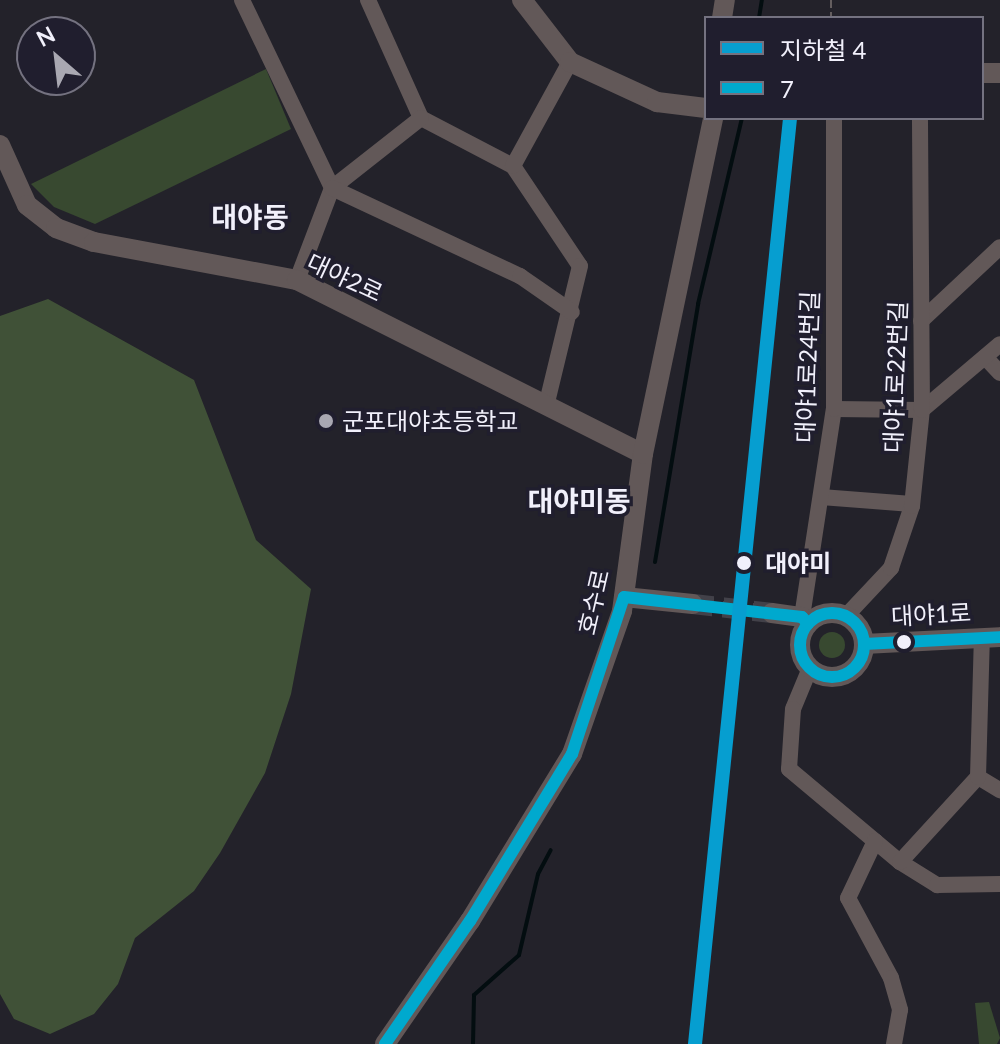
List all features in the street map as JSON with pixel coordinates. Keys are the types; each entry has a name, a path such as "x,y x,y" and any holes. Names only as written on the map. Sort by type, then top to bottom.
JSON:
{"street":[{"path":"242,0 332,188 520,276 572,312"},
{"path":"368,0 421,118 513,166 580,266 572,312 546,407"},
{"path":"522,0 570,62 657,102 704,108"},
{"path":"513,166 570,62"},
{"path":"297,280 332,188 421,118"},
{"name":"호수로","path":"385,1044 470,921 572,754 624,597 643,454 713,120"},
{"name":"대야1로24번길","path":"805,620 834,409 834,120"},
{"name":"대야1로22번길","path":"846,616 891,568 912,504 922,410 920,120"},
{"name":"대야2로","path":"0,145 27,205 56,228 94,242 297,280 643,454"},
{"path":"921,321 1000,247"},
{"path":"834,409 922,410 1000,344"},
{"path":"985,357 1000,373"},
{"path":"821,497 912,504"},
{"path":"624,597 693,604"},
{"path":"772,613 805,620 826,614 846,616"},
{"name":"대야1로","path":"810,668 821,675 845,674 856,667 864,644 859,627 846,616"},
{"path":"805,620 801,642 810,668 793,709 789,769 900,862 937,885 1000,884"},
{"path":"900,862 978,777 991,637"},
{"name":"대야1로","path":"864,644 991,637"},
{"path":"978,777 1000,790"},
{"path":"875,841 848,898 891,978 900,1010 894,1044"}],"green space":[{"path":"266,69 291,129 95,224 54,207 31,184"},
{"path":"48,299 194,380 256,540 311,589 291,694 265,773 220,853 194,891 135,938 118,984 94,1014 50,1034 14,1019 0,994 0,316"},
{"path":"832,632 841,636 845,645 841,654 832,658 823,654 819,645 823,636"},
{"path":"989,1002 1000,1038 997,1044 979,1044 975,1003"}],"waterway":[{"path":"759,16 762,0"},
{"path":"655,562 698,304 742,120"},
{"path":"473,1044 474,995 519,955 538,874 551,850"}],"tunnel":[{"path":"693,604 772,613"}],"metro line":[{"name":"4","path":"695,1044 790,120"}],"transit line":[{"name":"7","path":"385,1044 470,921 572,754 624,597 802,617 808,624"},
{"name":"7","path":"832,613 850,619 858,627 864,645 858,663 850,671 832,677 814,671 806,663 800,645 806,627 814,619 832,613"},
{"name":"7","path":"864,644 1000,637"}],"place":[{"name":"군포대야초등학교","path":"326,421"},
{"name":"대야미","path":"744,563"}],"district":[{"name":"대야동","path":"250,216"},
{"name":"대야미동","path":"579,500"}]}
